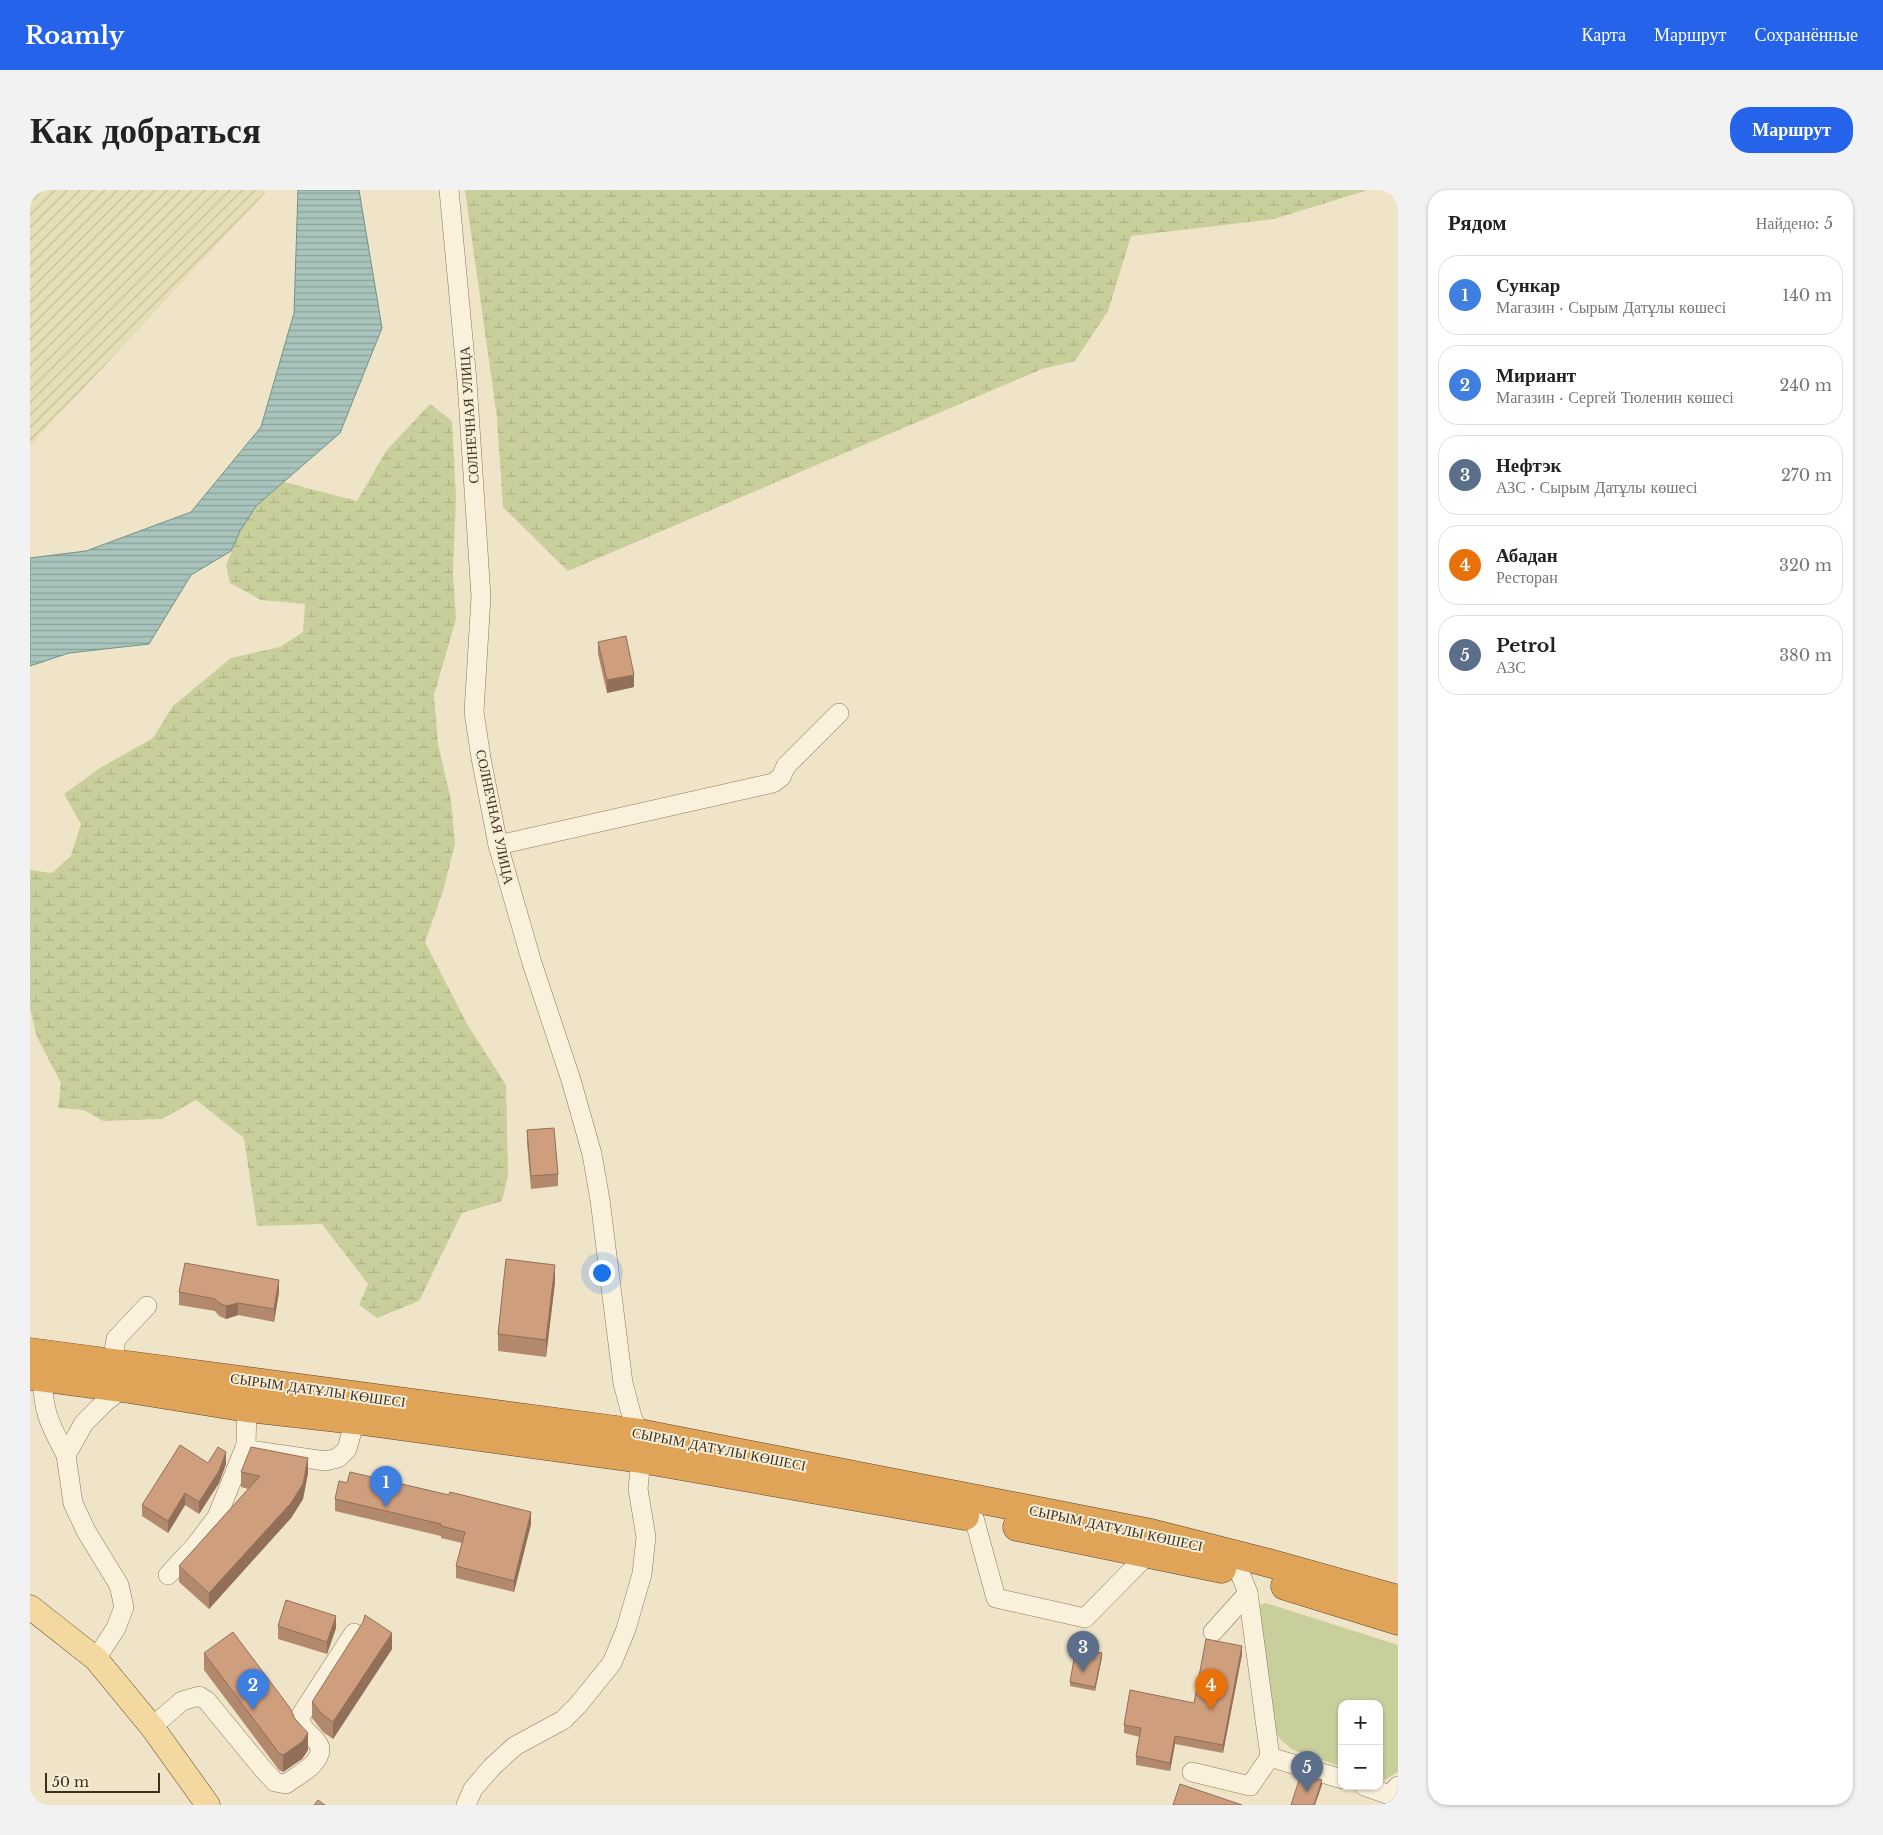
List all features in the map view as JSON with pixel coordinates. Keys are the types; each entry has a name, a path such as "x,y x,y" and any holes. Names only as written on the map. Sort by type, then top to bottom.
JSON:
{"highway":[{"name":"СЫРЫМ ДАТҰЛЫ КӨШЕСІ","path":"30,1352 112,1363 640,1446 1148,1554 1244,1583 1398,1621"},
{"name":"СЫРЫМ ДАТҰЛЫ КӨШЕСІ","path":"37,1376 247,1408 355,1420 640,1446 707,1448 1151,1533 1398,1599"}],"main road":[{"path":"30,1606 96,1659 152,1727 208,1805"}],"street":[{"name":"СОЛНЕЧНАЯ УЛИЦА","path":"449,190 467,381 481,597 474,712 480,758 498,846 532,963 571,1080 592,1154 600,1200 623,1383 640,1446"},
{"path":"498,846 773,783 781,776 786,766 839,713"},
{"path":"112,1363 116,1339 147,1306"},
{"path":"37,1376 46,1412 66,1455 73,1503 86,1531 119,1585 124,1607 116,1628 96,1659"},
{"path":"66,1455 84,1423 122,1388"},
{"path":"168,1575 195,1546 217,1517 246,1445 247,1408"},
{"path":"246,1445 250,1450 257,1452 325,1461 338,1458 347,1449 355,1420"},
{"path":"466,1805 473,1789 492,1767 515,1746 563,1720 578,1705 612,1663 626,1629 642,1574 646,1537 638,1490 640,1446"},
{"path":"974,1518 996,1598 1086,1618 1148,1554"},
{"path":"1213,1632 1244,1583"},
{"path":"1192,1772 1250,1786 1270,1757 1244,1583"},
{"path":"152,1727 182,1701 199,1696 207,1701 275,1782 286,1784 312,1765 319,1755 318,1742 301,1726 299,1720 354,1633"},
{"path":"1270,1757 1338,1778"},
{"path":"1376,1790 1390,1795 1398,1786"}],"shaded area":[{"path":"30,190 264,190 265,193 30,446"}],"green space":[{"path":"465,190 1368,190 1274,219 1131,236 1108,311 1075,361 1042,369 568,571 503,507 497,418"},
{"path":"430,404 452,421 456,497 453,573 456,619 434,695 438,744 451,800 455,844 443,891 425,942 467,1024 506,1085 508,1175 502,1201 462,1213 419,1301 377,1318 359,1305 368,1284 322,1224 257,1226 244,1138 196,1100 162,1119 103,1121 84,1110 58,1108 61,1083 37,1037 30,1008 30,870 52,873 71,856 81,824 64,794 100,768 153,738 173,706 231,658 280,647 303,632 305,604 261,600 230,583 226,565 240,531 256,506 284,482 357,501 386,451"},
{"path":"1266,1603 1398,1645 1398,1772 1383,1781 1383,1700 1338,1700 1338,1766 1293,1750 1281,1740 1272,1727 1257,1606"}],"water":[{"path":"298,190 359,190 382,328 340,433 256,506 240,531 231,551 191,575 149,644 69,653 30,666 30,558 86,551 191,512 261,427 294,313"}],"building":[{"path":"626,636 634,675 607,680 598,642"},
{"path":"554,1128 558,1174 531,1176 527,1130"},
{"path":"506,1259 555,1265 546,1340 498,1334"},
{"path":"185,1263 279,1280 274,1309 238,1303 226,1306 215,1299 179,1292"},
{"path":"180,1445 208,1463 218,1447 226,1452 219,1471 199,1502 185,1493 168,1521 142,1505"},
{"path":"251,1447 308,1458 303,1484 291,1503 209,1593 179,1566 260,1476 241,1472"},
{"path":"350,1472 449,1495 450,1492 531,1512 514,1581 456,1566 465,1532 441,1526 441,1524 335,1499 339,1481 347,1483"},
{"path":"286,1600 336,1616 327,1642 278,1626"},
{"path":"365,1615 392,1633 333,1722 323,1715 312,1702 363,1622"},
{"path":"233,1632 290,1708 295,1719 308,1733 302,1742 283,1755 279,1753 204,1653"},
{"path":"1206,1639 1242,1646 1223,1745 1175,1736 1170,1763 1136,1756 1141,1728 1124,1725 1130,1690 1194,1703"},
{"path":"1076,1648 1102,1653 1095,1687 1070,1682"},
{"path":"1301,1774 1322,1780 1314,1805 1291,1805"},
{"path":"1180,1784 1242,1805 1173,1805"},
{"path":"318,1800 325,1805 314,1805"}],"place":[{"name":"Сункар","path":"386,1507"},
{"name":"Нефтэк","path":"1083,1672"},
{"name":"Мириант","path":"253,1710"},
{"name":"Абадан","path":"1211,1710"},
{"name":"Petrol","path":"1307,1792"}]}
